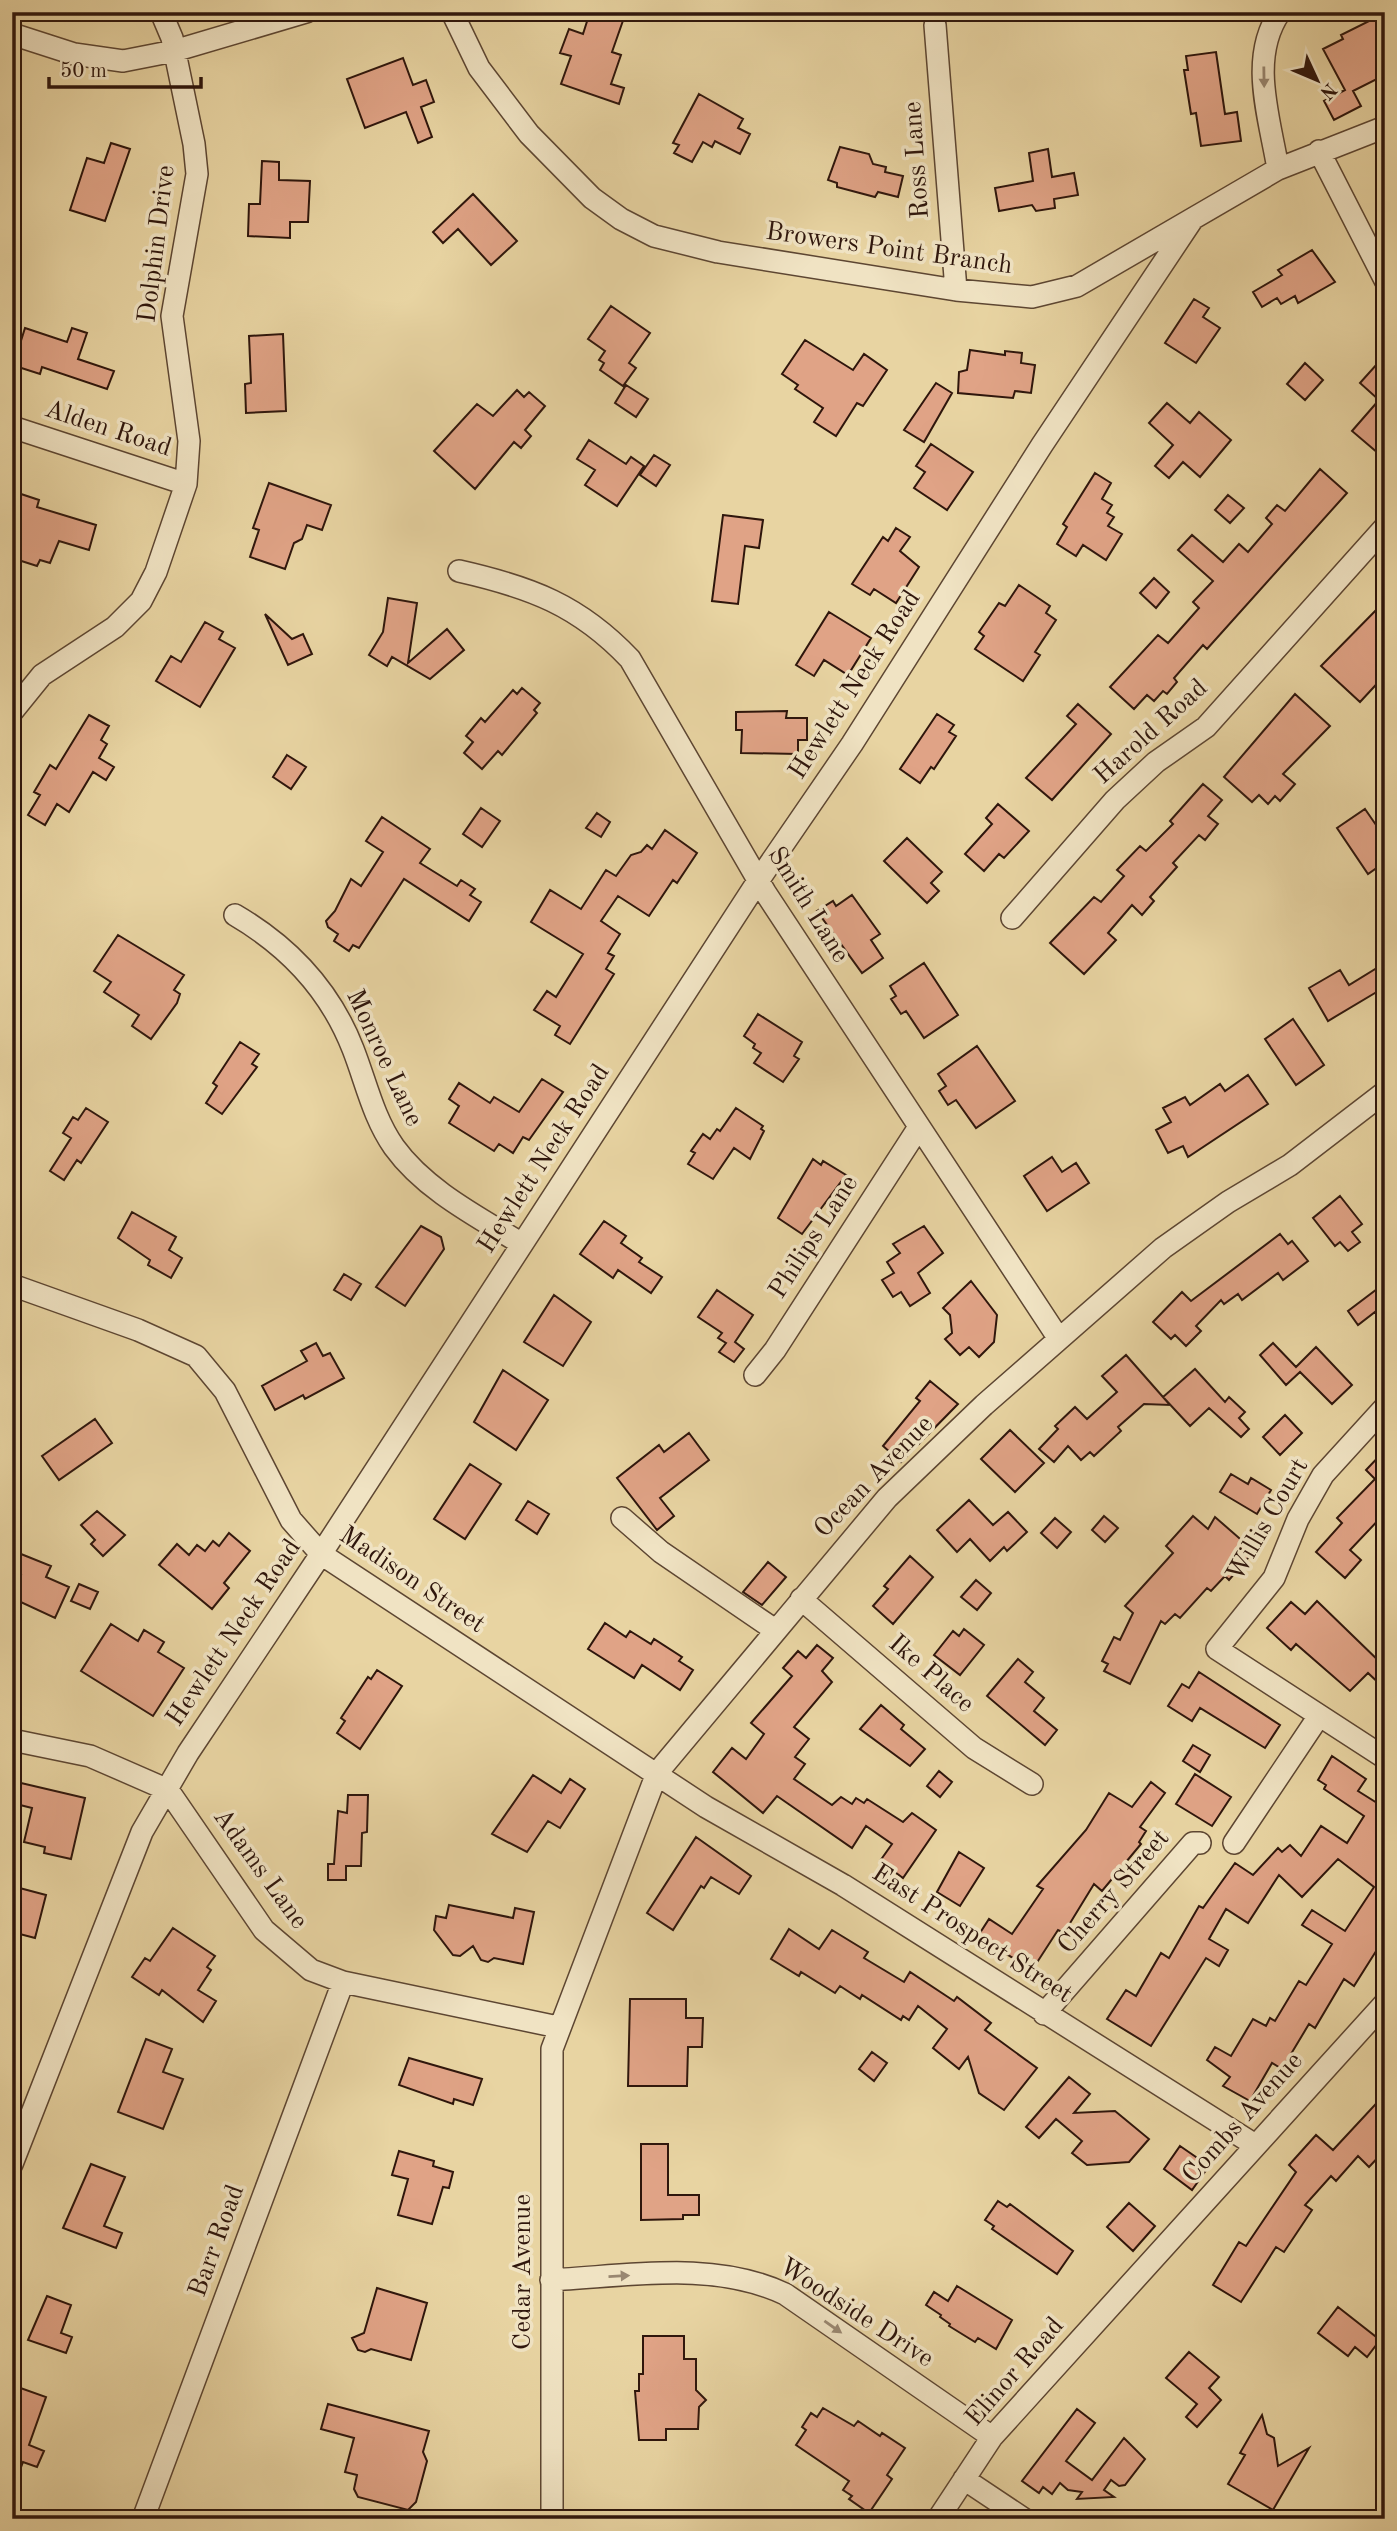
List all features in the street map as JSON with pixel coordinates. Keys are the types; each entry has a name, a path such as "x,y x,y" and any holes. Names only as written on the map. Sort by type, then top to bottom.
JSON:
{"street":[{"name":"Dolphin Drive","path":"12,712 41,675 115,627 141,601 156,572 186,484 189,441 172,316 178,269 194,204 197,174 194,144 174,51 161,12"},
{"path":"12,34 74,54 123,61 174,51 306,12"},
{"name":"Browers Point Branch","path":"452,12 479,68 529,134 592,198 621,219 654,236 718,252 956,290 1032,297 1054,294 1097,276 1279,169 1385,127"},
{"path":"1279,169 1263,78 1266,42 1280,12"},
{"name":"Ross Lane","path":"935,25 956,290"},
{"path":"1319,151 1385,280"},
{"name":"Hewlett Neck Road","path":"12,2164 142,1832 188,1753 321,1554 758,881 852,744 1042,445 1192,220"},
{"name":"Alden Road","path":"12,427 186,484"},
{"name":"Harold Road","path":"1012,918 1115,800 1156,761 1206,727 1385,527"},
{"name":"Smith Lane","path":"459,571 534,592 573,609 604,631 630,659 758,881 1059,1339"},
{"name":"Monroe Lane","path":"235,915 285,948 326,998 352,1047 376,1117 406,1161 451,1200 522,1244"},
{"name":"Ocean Avenue","path":"558,2027 657,1773 887,1498 1059,1339 1163,1248 1228,1202 1290,1165 1385,1092"},
{"name":"Philips Lane","path":"755,1375 775,1350 919,1127"},
{"name":"Madison Street","path":"12,1285 138,1330 196,1356 225,1391 291,1520 321,1554 657,1773"},
{"name":"Willis Court","path":"1320,1716 1217,1649 1274,1578 1298,1518 1323,1475 1385,1407"},
{"path":"622,1518 661,1552 775,1630"},
{"name":"Ike Place","path":"801,1599 974,1748 1032,1784"},
{"path":"1234,1843 1320,1716 1385,1758"},
{"path":"12,1740 90,1756 168,1790"},
{"name":"East Prospect Street","path":"657,1773 706,1807 843,1885 1255,2145"},
{"name":"Adams Lane","path":"168,1790 264,1930 312,1970 343,1982 558,2027"},
{"name":"Cherry Street","path":"1044,2014 1193,1843 1199,1843"},
{"name":"Barr Road","path":"143,2519 343,1982"},
{"name":"Combs Avenue","path":"1143,2270 1385,2003"},
{"name":"Cedar Avenue","path":"552,2519 550,2068 558,2027"},
{"name":"Elinor Road","path":"938,2519 992,2437 1143,2270"},
{"name":"Woodside Drive","path":"551,2280 702,2273 759,2282 785,2294 992,2437"},
{"path":"964,2479 1024,2519"}],"building":[{"path":"590,12 626,12 612,52 621,55 611,84 624,88 619,104 561,84 571,56 560,53 569,29 583,34"},
{"path":"1375,18 1385,37 1385,75 1353,91 1361,106 1334,120 1324,101 1345,90 1323,49 1343,39 1341,35"},
{"path":"1216,52 1225,114 1237,112 1241,141 1201,146 1196,113 1191,114 1184,70 1188,70 1186,56"},
{"path":"403,58 413,85 426,80 434,102 421,107 432,137 418,143 406,112 365,128 347,79"},
{"path":"699,94 743,119 738,128 750,134 740,154 715,141 712,147 703,142 692,162 674,153 679,145 673,143"},
{"path":"111,143 130,149 105,221 70,210 87,158 104,163"},
{"path":"840,147 869,154 873,164 886,167 885,172 903,176 898,197 878,192 875,197 837,187 837,183 828,180"},
{"path":"1048,149 1052,177 1074,173 1078,195 1054,199 1055,208 1036,211 1032,205 999,211 995,188 1033,181 1029,153"},
{"path":"262,161 279,162 279,180 310,181 308,222 290,222 290,238 248,236 249,204 260,204"},
{"path":"473,194 517,241 491,265 458,229 443,243 433,232"},
{"path":"1312,250 1335,282 1298,303 1295,296 1281,304 1277,298 1262,307 1253,292 1282,275 1278,270"},
{"path":"1194,299 1209,308 1203,317 1220,328 1196,363 1165,343"},
{"path":"611,306 650,333 629,363 636,368 623,386 600,370 604,363 599,360 605,351 588,339"},
{"path":"25,328 67,342 72,328 87,333 78,359 114,371 107,389 42,367 40,374 12,365 12,341 20,344"},
{"path":"283,334 286,411 246,413 245,384 251,383 249,336"},
{"path":"805,340 853,370 864,354 887,370 863,406 857,403 836,436 814,422 823,408 795,389 798,385 782,374"},
{"path":"970,350 1005,355 1005,351 1022,353 1021,363 1035,365 1031,393 1015,391 1013,398 958,393 959,372 967,370"},
{"path":"1385,355 1385,459 1352,431 1379,400 1360,383"},
{"path":"1305,363 1323,380 1305,400 1287,384"},
{"path":"936,383 952,393 924,442 904,430"},
{"path":"626,385 648,399 636,417 615,403"},
{"path":"517,390 524,397 529,392 545,406 525,430 531,436 521,448 514,442 475,489 434,451 477,404 493,416"},
{"path":"1167,403 1190,423 1199,412 1231,440 1200,477 1183,462 1169,478 1155,466 1173,445 1149,423"},
{"path":"589,440 626,464 631,457 644,466 617,506 585,485 595,470 577,459"},
{"path":"931,444 973,472 947,510 914,488 925,472 916,466"},
{"path":"654,455 670,465 656,486 640,475"},
{"path":"1320,469 1347,493 1207,649 1203,645 1174,678 1177,682 1167,694 1163,691 1154,701 1147,695 1134,709 1110,687 1158,635 1168,643 1199,608 1193,602 1213,581 1178,550 1192,535 1223,562 1239,544 1248,552 1272,524 1266,518 1277,505 1285,511"},
{"path":"1095,473 1111,483 1102,499 1112,505 1107,513 1114,517 1108,526 1122,534 1106,560 1083,545 1076,556 1057,544 1067,527 1063,524"},
{"path":"269,483 331,505 322,530 307,525 302,539 294,543 285,569 250,557 259,530 253,528"},
{"path":"12,491 39,500 37,507 96,525 89,550 59,541 50,563 40,560 37,566 12,558"},
{"path":"1228,495 1244,508 1230,523 1215,510"},
{"path":"723,515 763,520 759,548 745,546 738,604 712,601"},
{"path":"896,528 910,537 900,551 919,567 896,603 874,589 870,595 852,584 883,537 888,541"},
{"path":"1154,578 1169,592 1156,608 1140,593"},
{"path":"1019,585 1050,606 1046,613 1056,620 1035,652 1040,655 1023,681 975,649 984,636 979,632 999,603 1005,606"},
{"path":"388,598 417,603 408,663 447,629 464,650 430,679 392,657 387,666 369,655 383,632"},
{"path":"1385,601 1385,675 1360,702 1321,666"},
{"path":"829,612 871,638 848,675 824,660 814,676 796,665"},
{"path":"265,614 292,639 303,634 312,654 288,665"},
{"path":"205,622 223,632 219,639 235,648 200,707 156,681 171,656 181,662"},
{"path":"522,688 540,703 534,710 537,713 502,755 498,751 482,769 464,753 473,742 466,736 481,718 485,722 513,690 517,694"},
{"path":"1295,694 1330,726 1283,774 1295,784 1280,801 1275,796 1268,804 1259,795 1252,802 1224,777"},
{"path":"1078,704 1111,734 1052,800 1026,778 1076,724 1067,716"},
{"path":"787,711 786,718 807,718 807,740 798,740 798,754 741,753 742,730 736,730 736,712"},
{"path":"937,714 954,725 949,732 956,736 934,769 931,767 920,783 900,769"},
{"path":"89,715 109,726 101,740 107,744 99,758 114,767 106,780 93,772 69,812 57,804 45,825 28,815 40,795 34,792 50,765 56,769"},
{"path":"287,755 306,767 291,789 273,777"},
{"path":"1203,784 1222,800 1208,816 1218,824 1205,840 1199,835 1173,863 1177,867 1150,897 1154,901 1142,915 1132,905 1108,933 1116,940 1084,974 1050,943 1094,897 1101,902 1124,876 1117,870 1140,846 1146,851 1173,824 1170,821"},
{"path":"998,804 1029,831 1004,858 999,854 984,871 965,854 992,824 986,818"},
{"path":"481,808 500,821 482,847 463,834"},
{"path":"1365,809 1385,838 1385,862 1368,874 1337,828"},
{"path":"597,813 610,822 601,837 586,828"},
{"path":"382,817 430,849 420,863 457,886 461,880 475,889 470,895 481,902 469,921 404,879 359,948 353,945 349,951 334,941 338,934 328,927 326,921 335,911 351,879 361,886 383,852 366,841"},
{"path":"665,830 697,853 677,883 673,880 649,916 618,896 601,921 620,934 608,953 614,956 606,969 614,974 570,1044 555,1035 560,1026 534,1010 547,991 556,997 583,954 531,922 550,890 581,909 606,870 616,876 631,855 641,852 647,845 652,849"},
{"path":"907,838 942,872 931,883 939,891 927,903 884,861"},
{"path":"852,895 880,934 871,940 883,958 862,973 817,911 833,901 836,906"},
{"path":"118,935 184,975 174,990 180,994 177,1003 151,1039 132,1026 139,1015 104,992 111,982 94,971"},
{"path":"924,963 958,1015 924,1038 906,1011 901,1014 891,999 896,996 890,986"},
{"path":"1385,963 1385,987 1328,1021 1309,988 1340,970 1349,985"},
{"path":"758,1014 802,1042 794,1056 799,1059 783,1082 754,1063 761,1053 753,1048 755,1044 744,1036"},
{"path":"1293,1019 1324,1065 1296,1085 1265,1039"},
{"path":"240,1042 259,1054 252,1064 257,1067 222,1114 206,1103 217,1086 213,1083"},
{"path":"977,1046 1015,1101 976,1128 956,1100 948,1105 939,1091 946,1086 938,1074"},
{"path":"1248,1075 1268,1104 1188,1157 1183,1146 1168,1153 1156,1130 1171,1122 1163,1108 1185,1097 1190,1105 1220,1084 1225,1091"},
{"path":"542,1079 563,1092 529,1140 523,1137 513,1153 499,1144 494,1151 449,1123 459,1106 449,1099 459,1083 490,1103 494,1097 519,1112"},
{"path":"86,1108 108,1122 81,1163 77,1160 64,1180 50,1171 71,1138 63,1133 73,1117 78,1120"},
{"path":"736,1108 763,1126 761,1129 764,1131 750,1159 734,1148 713,1179 688,1164 695,1153 691,1151 703,1134 710,1139 717,1129 720,1131"},
{"path":"1052,1157 1062,1172 1076,1163 1089,1183 1047,1211 1024,1176"},
{"path":"813,1159 821,1165 823,1161 846,1175 802,1234 778,1218"},
{"path":"1340,1196 1362,1224 1352,1232 1360,1242 1348,1251 1340,1242 1335,1246 1313,1218"},
{"path":"132,1212 176,1237 169,1250 182,1258 171,1278 148,1265 150,1260 118,1238"},
{"path":"604,1221 626,1236 621,1243 642,1258 639,1262 662,1277 651,1293 618,1270 613,1278 580,1254"},
{"path":"421,1226 441,1237 444,1249 405,1306 376,1287"},
{"path":"924,1226 943,1253 918,1273 930,1293 910,1306 901,1292 893,1297 882,1280 894,1273 887,1262 900,1253 893,1244"},
{"path":"1280,1234 1288,1244 1292,1241 1308,1261 1283,1280 1278,1273 1242,1300 1238,1294 1224,1304 1221,1300 1196,1326 1201,1331 1186,1346 1175,1335 1171,1339 1153,1322 1182,1292 1191,1301"},
{"path":"344,1274 361,1284 351,1300 334,1290"},
{"path":"971,1281 997,1315 994,1342 979,1357 969,1347 960,1355 945,1339 952,1333 950,1315 943,1308"},
{"path":"1385,1283 1385,1325 1375,1312 1358,1325 1348,1311"},
{"path":"717,1290 753,1315 735,1342 744,1349 734,1362 719,1352 726,1343 718,1338 722,1333 698,1317"},
{"path":"554,1295 591,1322 563,1366 524,1342"},
{"path":"316,1343 323,1356 330,1353 344,1378 305,1399 303,1395 275,1410 262,1386 307,1361 301,1351"},
{"path":"1273,1343 1296,1367 1316,1347 1352,1385 1332,1404 1300,1372 1286,1385 1260,1355"},
{"path":"1126,1355 1170,1405 1144,1404 1118,1427 1121,1431 1094,1456 1090,1452 1081,1460 1068,1446 1054,1462 1039,1449 1058,1429 1055,1426 1075,1407 1087,1419 1117,1392 1102,1376"},
{"path":"1195,1369 1225,1402 1229,1397 1245,1412 1239,1418 1249,1429 1241,1437 1209,1408 1190,1426 1163,1397"},
{"path":"503,1370 548,1400 516,1450 474,1422"},
{"path":"930,1381 958,1404 901,1462 883,1446 920,1401 916,1398"},
{"path":"1285,1415 1302,1433 1280,1455 1263,1437"},
{"path":"95,1419 112,1443 59,1480 42,1456"},
{"path":"1010,1430 1044,1463 1015,1492 981,1459"},
{"path":"689,1433 709,1460 660,1498 674,1516 657,1530 617,1478 659,1445 664,1452"},
{"path":"1385,1450 1385,1513 1350,1550 1361,1560 1345,1578 1316,1552 1342,1523 1337,1518 1375,1479 1366,1470"},
{"path":"470,1464 501,1484 465,1539 434,1519"},
{"path":"1231,1474 1248,1484 1251,1478 1271,1490 1257,1514 1220,1492"},
{"path":"969,1500 993,1525 1008,1512 1027,1532 1007,1551 1004,1547 990,1561 970,1539 957,1552 937,1530"},
{"path":"528,1501 549,1514 537,1534 516,1520"},
{"path":"97,1511 125,1535 103,1556 91,1544 95,1540 81,1525"},
{"path":"1104,1516 1118,1528 1105,1542 1092,1530"},
{"path":"1193,1516 1208,1529 1215,1517 1254,1551 1229,1580 1225,1576 1211,1591 1207,1588 1180,1618 1175,1614 1165,1624 1161,1621 1130,1684 1104,1671 1108,1664 1102,1661 1114,1637 1120,1640 1133,1613 1125,1606 1173,1553 1166,1546"},
{"path":"1055,1518 1071,1532 1057,1548 1041,1533"},
{"path":"229,1533 250,1551 224,1583 229,1588 212,1609 159,1565 177,1544 189,1555 197,1545 205,1551 213,1541 219,1546"},
{"path":"21,1554 51,1566 46,1577 69,1587 55,1618 12,1598 21,1575 14,1572"},
{"path":"910,1556 933,1577 893,1624 873,1606 888,1589 884,1586"},
{"path":"768,1562 786,1577 762,1605 743,1592"},
{"path":"976,1580 991,1593 977,1610 961,1597"},
{"path":"79,1584 98,1592 90,1609 71,1601"},
{"path":"1317,1601 1385,1667 1385,1689 1368,1673 1350,1691 1296,1644 1291,1650 1267,1628 1291,1602 1305,1614"},
{"path":"605,1623 626,1637 630,1631 651,1644 654,1639 682,1657 679,1661 693,1670 680,1690 642,1665 634,1678 588,1649"},
{"path":"111,1624 138,1641 144,1630 164,1642 158,1652 184,1668 153,1716 81,1671"},
{"path":"964,1629 984,1645 960,1675 934,1655 953,1631 959,1636"},
{"path":"817,1645 833,1658 822,1671 832,1682 794,1727 809,1739 795,1757 805,1764 794,1779 832,1805 841,1797 852,1804 856,1798 864,1803 867,1799 903,1822 912,1813 936,1830 903,1878 880,1861 892,1844 866,1826 852,1848 777,1796 763,1813 713,1772 732,1748 746,1759 764,1734 751,1723 792,1676 783,1668 798,1651 806,1658"},
{"path":"1018,1659 1033,1672 1025,1682 1044,1698 1034,1711 1057,1730 1045,1745 987,1696"},
{"path":"377,1670 402,1686 360,1749 337,1733 345,1721 341,1718 368,1677 371,1679"},
{"path":"1199,1672 1280,1725 1265,1748 1200,1708 1192,1721 1168,1706 1182,1684 1189,1688"},
{"path":"881,1705 904,1725 901,1729 925,1749 910,1766 860,1729"},
{"path":"1193,1745 1210,1755 1200,1772 1183,1761"},
{"path":"1332,1756 1366,1779 1358,1791 1385,1808 1385,1952 1378,1948 1354,1986 1344,1979 1315,2028 1309,2024 1282,2069 1272,2063 1250,2101 1223,2086 1230,2077 1207,2060 1215,2047 1231,2056 1253,2019 1266,2026 1270,2018 1275,2021 1299,1981 1306,1985 1332,1944 1302,1925 1312,1910 1345,1931 1374,1887 1338,1859 1302,1897 1279,1875 1248,1923 1226,1909 1209,1939 1228,1950 1219,1966 1206,1958 1151,2046 1107,2019 1126,1990 1136,1996 1161,1953 1169,1958 1199,1906 1203,1908 1235,1863 1253,1875 1278,1848 1282,1852 1290,1845 1301,1856 1321,1826 1347,1843 1364,1816 1324,1789 1326,1785 1318,1780"},
{"path":"939,1771 952,1782 940,1797 927,1786"},
{"path":"1195,1774 1231,1797 1212,1826 1176,1804"},
{"path":"533,1775 561,1793 570,1779 585,1789 560,1828 548,1821 527,1852 492,1834"},
{"path":"1151,1782 1165,1793 1140,1827 1146,1831 1139,1842 1141,1844 1102,1891 1094,1884 1064,1933 1058,1930 1036,1964 1028,1959 1024,1965 978,1936 989,1919 1012,1934 1043,1889 1037,1886 1086,1830 1109,1793 1132,1807"},
{"path":"21,1783 85,1798 71,1859 44,1853 45,1847 24,1842 32,1808 16,1804"},
{"path":"348,1795 368,1795 367,1832 362,1833 361,1866 346,1866 346,1880 328,1880 328,1864 334,1864 338,1811 347,1813"},
{"path":"696,1837 751,1876 739,1894 711,1877 704,1888 701,1886 673,1930 647,1913"},
{"path":"959,1852 984,1868 960,1906 937,1892"},
{"path":"12,1886 46,1895 35,1938 12,1932"},
{"path":"449,1905 513,1918 515,1908 534,1912 523,1964 494,1958 488,1962 481,1960 473,1946 460,1956 453,1955 434,1930 436,1916 446,1918"},
{"path":"173,1928 215,1956 207,1967 211,1970 198,1990 216,2001 203,2022 162,1990 159,1995 132,1977 145,1958 150,1961"},
{"path":"789,1929 819,1949 832,1930 868,1952 864,1958 904,1982 910,1972 954,2001 957,1997 991,2023 985,2030 1037,2068 1004,2110 979,2093 968,2057 959,2069 933,2048 947,2029 918,2006 909,2020 903,2016 901,2020 862,1995 860,1999 840,1986 835,1993 801,1972 799,1976 771,1959"},
{"path":"630,1999 686,1999 686,2018 703,2018 702,2047 688,2047 687,2086 628,2086"},
{"path":"146,2039 172,2049 163,2072 183,2079 163,2129 118,2112"},
{"path":"872,2052 887,2063 874,2081 859,2069"},
{"path":"409,2058 482,2079 473,2105 454,2099 453,2104 399,2085"},
{"path":"1069,2077 1090,2094 1074,2113 1115,2111 1149,2139 1129,2162 1087,2165 1072,2153 1082,2141 1056,2119 1039,2138 1026,2127"},
{"path":"1385,2094 1385,2150 1369,2167 1358,2156 1336,2181 1331,2176 1305,2205 1312,2210 1284,2252 1276,2247 1241,2302 1213,2285 1239,2242 1246,2246 1296,2172 1289,2165 1316,2135 1333,2150"},
{"path":"641,2144 668,2144 668,2195 699,2195 699,2215 683,2215 683,2219 641,2220"},
{"path":"1180,2146 1209,2166 1192,2190 1164,2169"},
{"path":"399,2151 434,2161 433,2166 453,2172 449,2188 443,2187 432,2224 398,2215 408,2179 392,2175"},
{"path":"91,2164 125,2177 104,2226 122,2233 116,2248 63,2228"},
{"path":"998,2201 1007,2207 1010,2204 1073,2251 1057,2274 992,2229 994,2226 985,2220"},
{"path":"1129,2203 1155,2226 1133,2251 1107,2227"},
{"path":"957,2286 1012,2320 996,2349 978,2338 975,2342 949,2326 941,2315 926,2305 934,2292 948,2301"},
{"path":"377,2288 427,2303 411,2360 371,2349 365,2352 358,2350 352,2338 364,2333"},
{"path":"47,2296 71,2305 61,2333 72,2337 66,2353 28,2340"},
{"path":"1338,2307 1380,2340 1367,2357 1355,2347 1348,2356 1318,2333"},
{"path":"643,2336 684,2336 684,2359 696,2359 696,2390 706,2400 699,2407 698,2429 666,2429 666,2440 639,2440 635,2391 639,2391 639,2374 643,2374"},
{"path":"1189,2352 1219,2377 1209,2388 1221,2400 1197,2427 1186,2417 1197,2404 1166,2378"},
{"path":"12,2385 46,2397 29,2445 44,2451 37,2467 23,2462 14,2486"},
{"path":"328,2404 429,2431 423,2452 427,2461 416,2502 408,2510 358,2497 354,2489 357,2475 345,2472 354,2438 321,2429"},
{"path":"823,2408 854,2426 858,2421 905,2448 887,2475 892,2479 869,2513 849,2499 852,2496 843,2490 849,2481 796,2445 806,2430 802,2427 811,2413 817,2417"},
{"path":"1077,2409 1095,2423 1066,2461 1092,2480 1124,2438 1145,2459 1125,2485 1119,2486 1111,2480 1104,2490 1114,2497 1077,2499 1082,2492 1068,2490 1060,2483 1052,2494 1043,2487 1039,2493 1022,2481"},
{"path":"1262,2415 1267,2434 1274,2438 1278,2466 1309,2448 1273,2510 1228,2484 1245,2455 1240,2453"}]}
